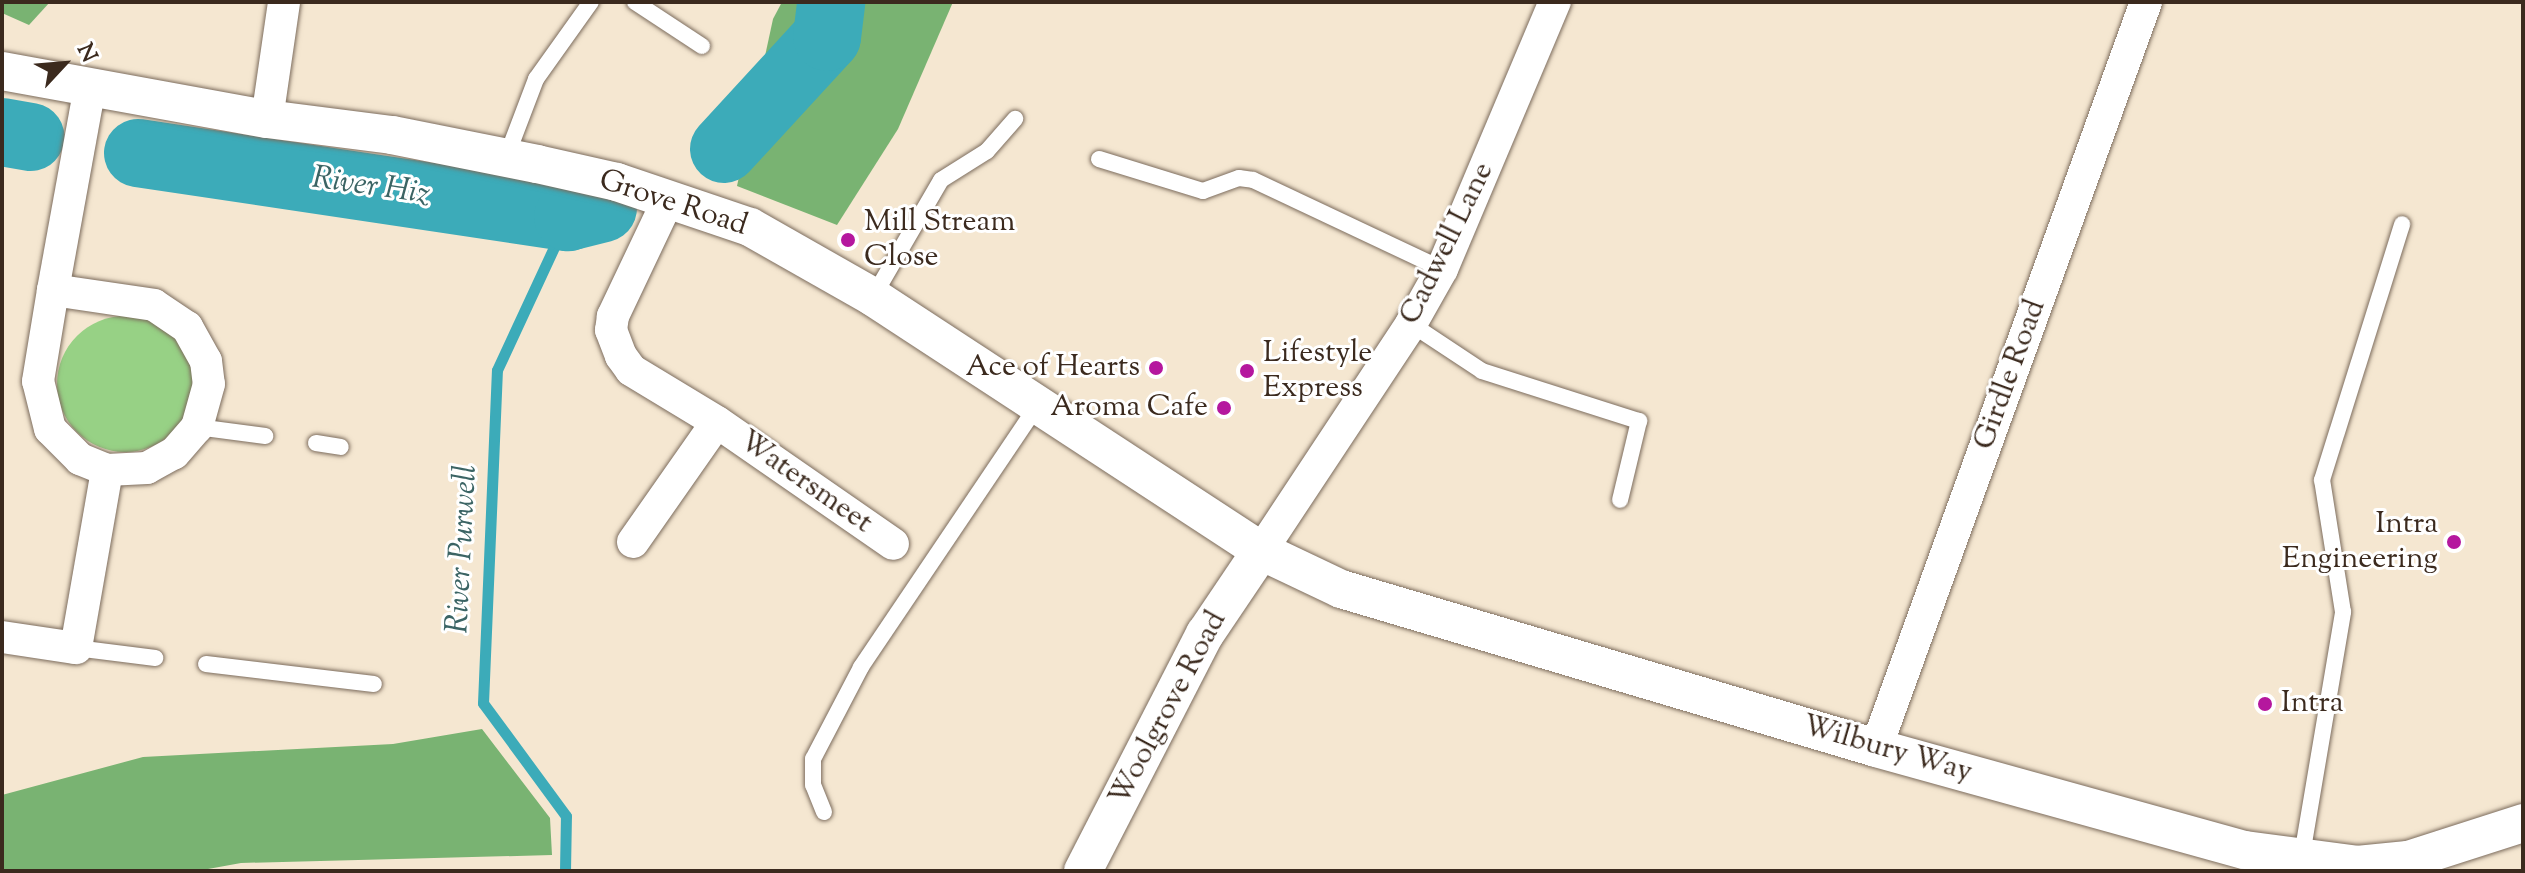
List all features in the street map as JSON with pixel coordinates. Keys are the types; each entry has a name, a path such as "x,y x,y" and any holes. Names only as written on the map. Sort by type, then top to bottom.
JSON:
{"street":[{"path":"267,119 284,2"},
{"name":"Cadwell Lane","path":"1261,551 1411,324 1442,269 1555,2"},
{"name":"Girdle Road","path":"1876,748 2146,2"},
{"name":"Grove Road","path":"2,71 267,119 392,135 506,158 669,198 750,227 873,297 1261,551"},
{"path":"53,290 154,305 173,314 206,361 208,394 197,427 163,460 147,468 107,470 63,446 41,406 38,381 53,290 90,87"},
{"name":"Watersmeet","path":"669,198 613,316 611,330 631,370 717,422 893,544"},
{"name":"Watersmeet","path":"633,542 717,422"},
{"path":"2,637 76,648 107,470"},
{"name":"Wilbury Way","path":"1261,551 1341,589 1876,748 2300,866 2408,860 2523,823"},
{"name":"Woolgrove Road","path":"1083,871 1205,634 1261,551"}],"lane":[{"path":"506,158 536,79 591,2"},
{"path":"635,2 702,46"},
{"path":"873,297 941,180 987,151 1015,119"},
{"path":"1099,159 1203,191 1239,178 1253,180 1442,269"},
{"path":"2300,866 2343,612 2322,480 2402,224"},
{"path":"1411,324 1482,371 1639,421 1620,500"},
{"path":"824,812 813,785 813,759 861,667 1038,405"},
{"path":"197,427 265,436"},
{"path":"316,443 341,447"},
{"path":"76,648 155,658"},
{"path":"206,664 374,684"}],"green space":[{"path":"2,2 50,2 29,25 2,13"},
{"path":"782,2 953,2 898,129 837,225 737,186 773,19"},
{"path":"125,316 151,322 173,336 187,358 193,384 187,410 173,432 151,446 125,452 99,446 77,432 63,410 57,384 63,358 77,336 99,322"},
{"path":"482,729 550,818 552,855 241,863 197,871 2,871 2,795 143,757 393,744"}],"waterway":[{"name":"River Hiz","path":"724,149 827,37 831,2"},
{"name":"River Hiz","path":"2,132 31,137"},
{"name":"River Hiz","path":"138,153 568,217 603,208"},
{"name":"River Purwell","path":"565,871 566,816 483,703 497,370 568,217"}],"place":[{"name":"Mill Stream Close","path":"848,240"},
{"name":"Ace of Hearts","path":"1156,368"},
{"name":"Lifestyle Express","path":"1247,371"},
{"name":"Aroma Cafe","path":"1224,408"},
{"name":"Intra Engineering","path":"2454,542"},
{"name":"Intra","path":"2265,704"}]}
